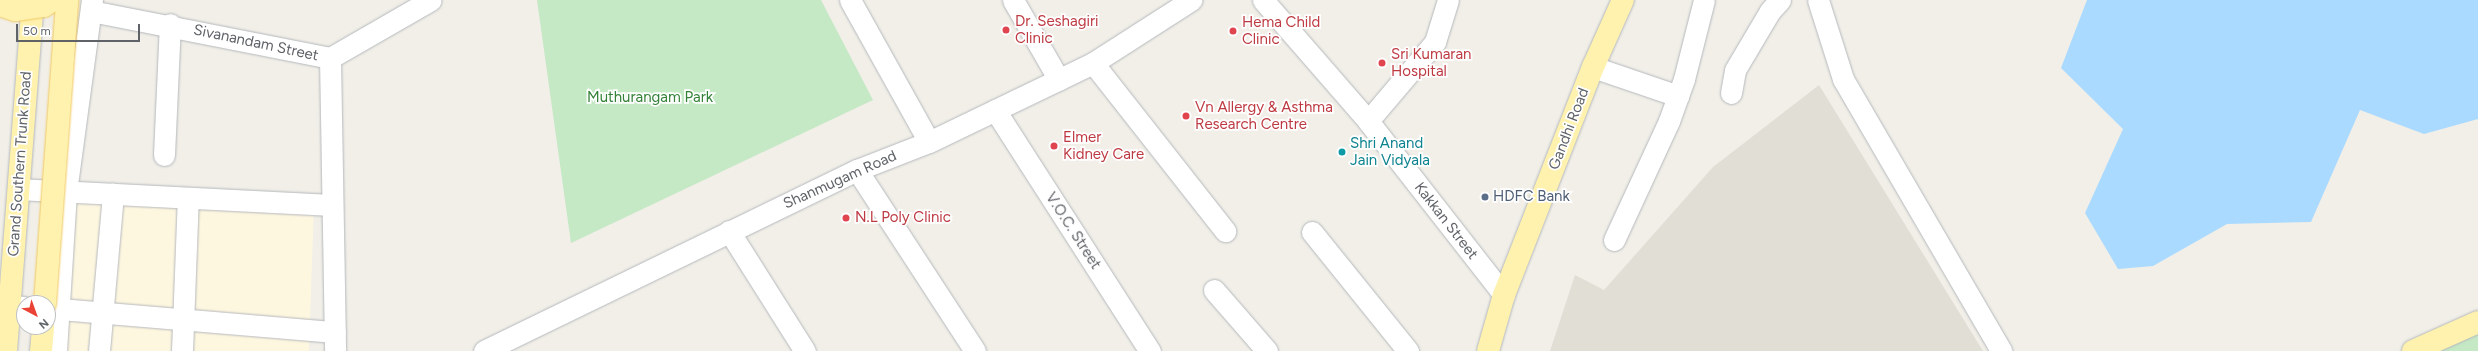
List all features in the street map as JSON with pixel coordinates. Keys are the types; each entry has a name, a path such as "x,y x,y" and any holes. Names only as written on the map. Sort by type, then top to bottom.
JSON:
{"main road":[{"name":"Grand Southern Trunk Road","path":"17,295 18,189 32,0"},
{"path":"0,6 16,10 44,6 53,0"},
{"path":"52,295 67,0"},
{"name":"Gandhi Road","path":"1488,351 1504,295 1593,67 1623,0"},
{"name":"Grand Southern Trunk Road","path":"6,351 16,310"},
{"path":"2413,351 2478,322"},
{"path":"41,351 42,335"}],"street":[{"name":"Sivanandam Street","path":"92,5 170,24 330,58 431,0"},
{"path":"850,0 928,142"},
{"path":"1013,0 1059,80"},
{"name":"Shanmugam Road","path":"484,351 857,170 928,142 1059,80 1093,63 1191,0"},
{"name":"Kakkan Street","path":"1263,0 1368,121 1504,295"},
{"path":"1368,121 1435,42 1448,0"},
{"path":"1614,240 1678,96 1704,0"},
{"path":"1732,93 1735,70 1770,11 1780,0"},
{"path":"1818,0 1843,79 2001,351"},
{"path":"53,295 92,5"},
{"path":"164,155 170,24"},
{"path":"56,307 183,319 335,341 330,58"},
{"path":"1093,63 1225,231"},
{"path":"1593,67 1678,96"},
{"name":"V.O.C. Street","path":"995,110 1150,351"},
{"path":"857,170 975,351"},
{"path":"18,189 332,205"},
{"path":"99,351 112,194"},
{"path":"182,351 188,198"},
{"path":"729,231 805,351"},
{"path":"1312,232 1408,351"},
{"path":"1214,290 1267,351"},
{"path":"54,335 56,351"}],"shaded area":[{"path":"1819,85 1983,351 1550,351 1575,275 1604,290 1713,167"},
{"path":"72,200 314,208 309,351 67,351"}],"green space":[{"name":"Muthurangam Park","path":"537,0 821,0 873,100 571,243"},
{"path":"2478,329 2478,351 2427,351"}],"water":[{"path":"2087,0 2478,0 2478,119 2424,134 2360,110 2311,222 2227,224 2153,266 2118,269 2085,213 2123,129 2061,68"}],"place":[{"name":"Dr. Seshagiri Clinic","path":"1006,30"},
{"name":"Hema Child Clinic","path":"1233,31"},
{"name":"Sri Kumaran Hospital","path":"1382,63"},
{"name":"Vn Allergy & Asthma Research Centre","path":"1186,116"},
{"name":"Elmer Kidney Care","path":"1054,146"},
{"name":"Shri Anand Jain Vidyala","path":"1342,152"},
{"name":"HDFC Bank","path":"1485,197"},
{"name":"N.L Poly Clinic","path":"846,218"}]}
